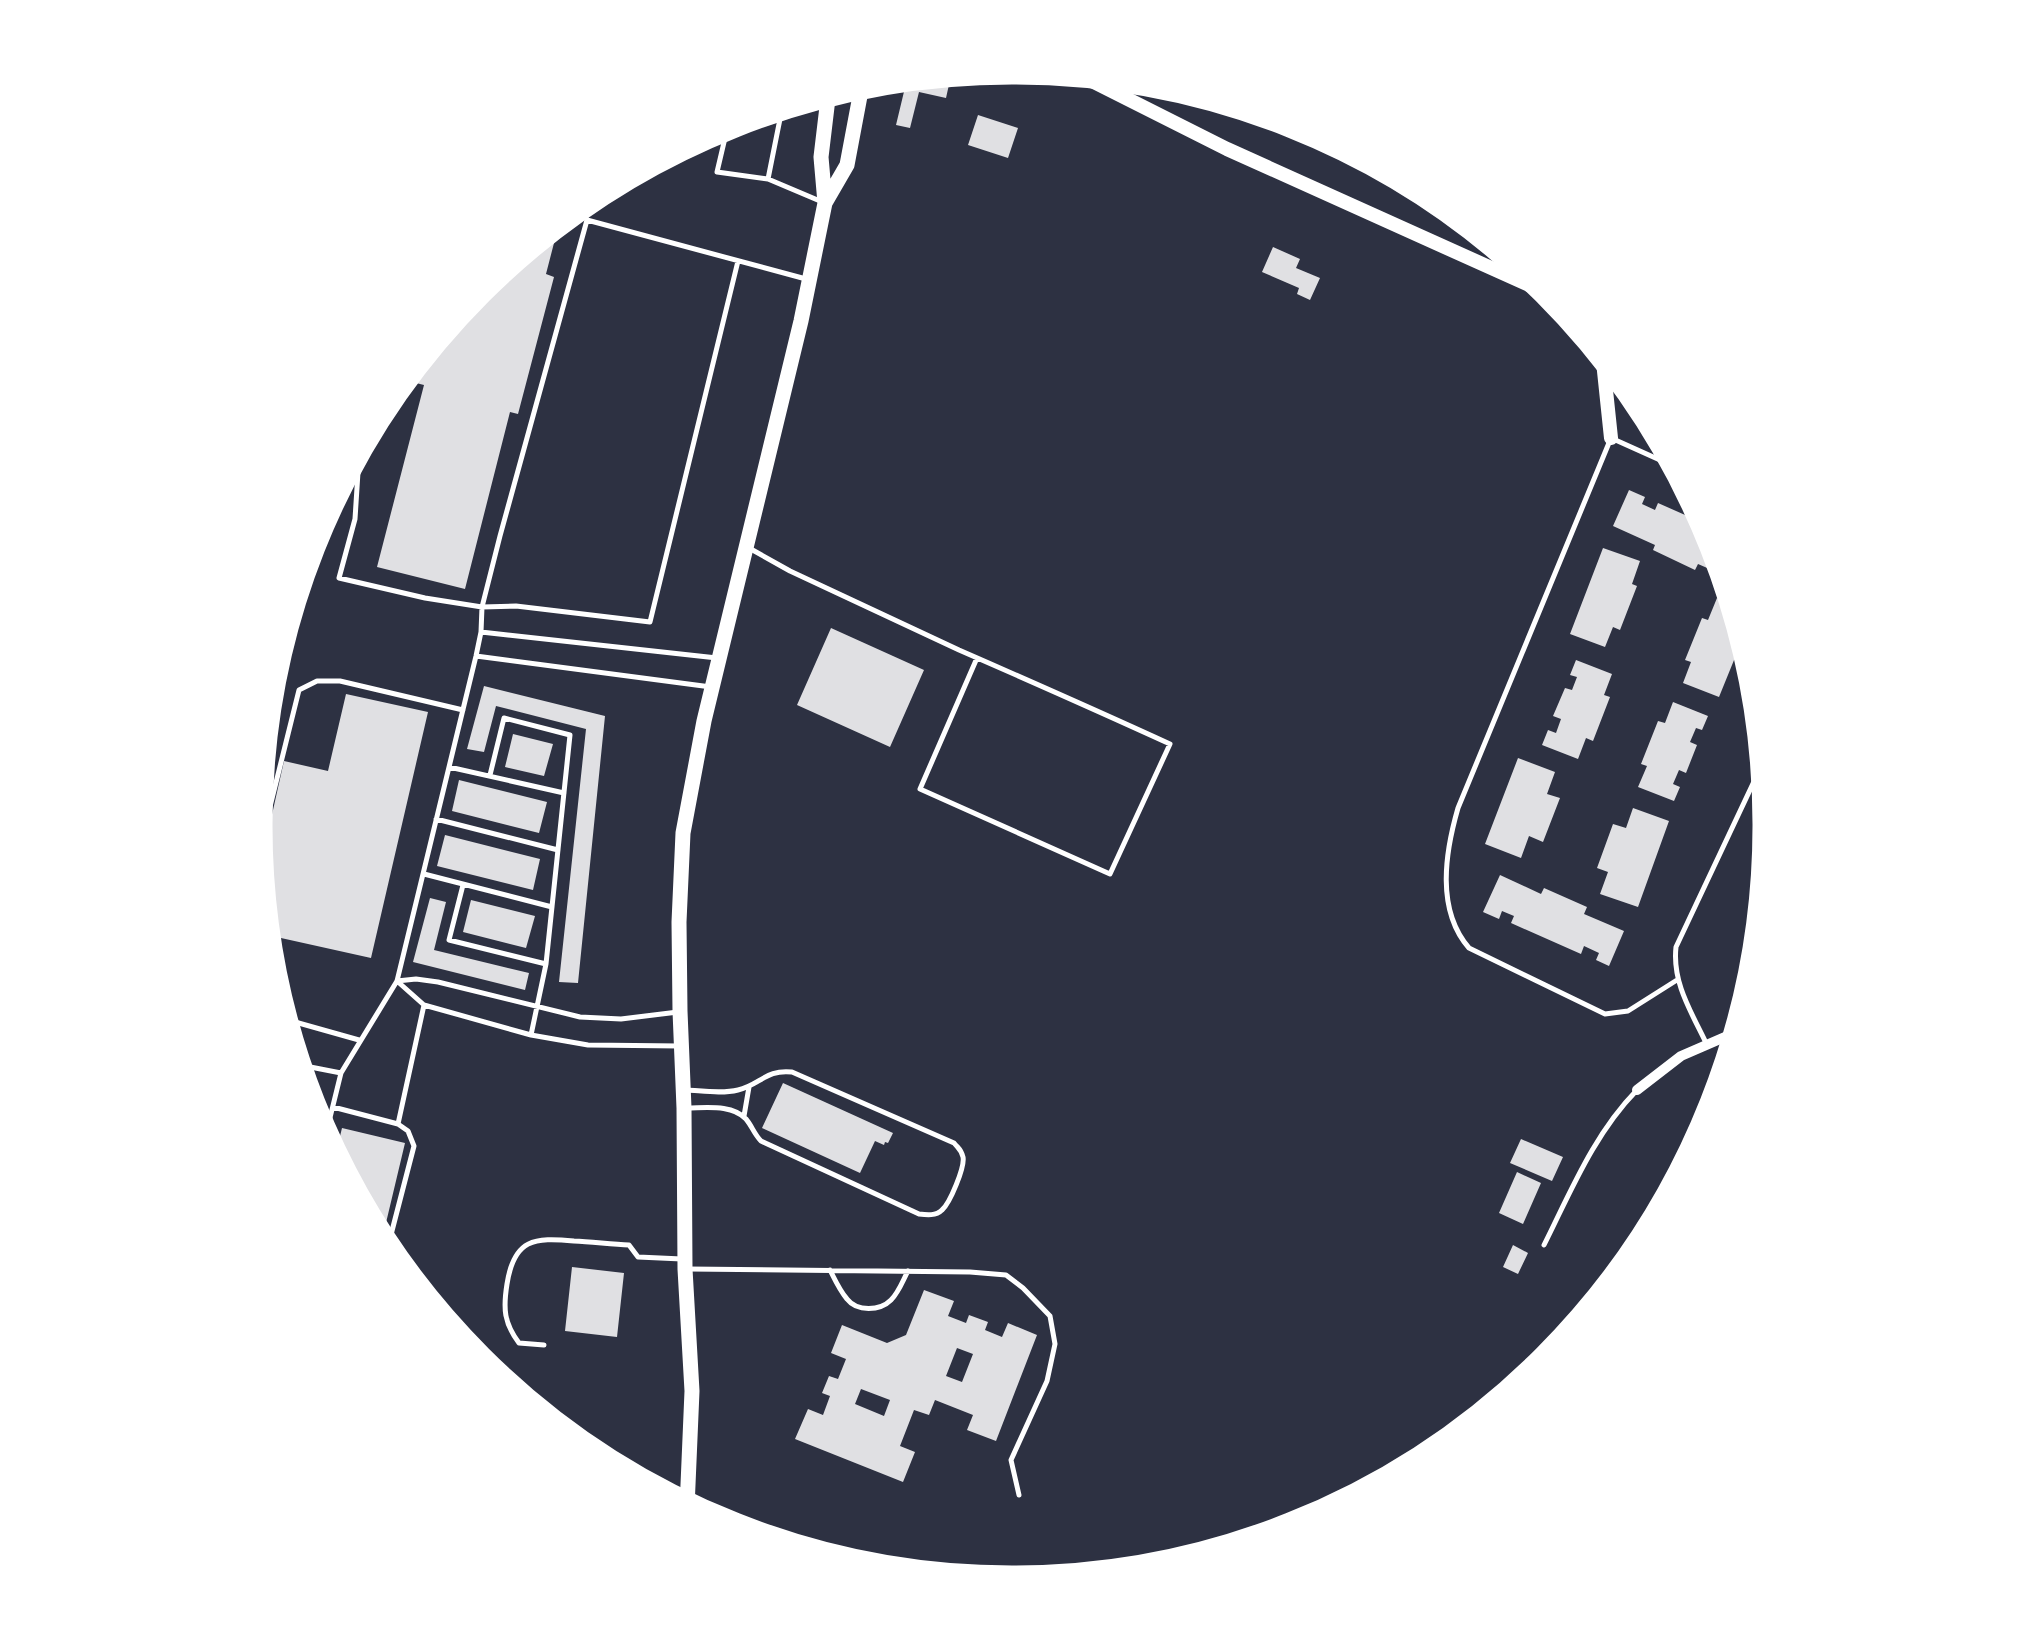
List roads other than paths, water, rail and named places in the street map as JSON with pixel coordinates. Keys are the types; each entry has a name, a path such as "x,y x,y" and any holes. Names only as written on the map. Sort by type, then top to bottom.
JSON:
{"main road":[{"path":"1107,89 1227,149 1515,279"},
{"path":"824,203 847,165 859,99"},
{"path":"687,1492 692,1391 680,1011 683,833 712,687 801,321 824,203 821,158 827,106"},
{"path":"1605,377 1611,438"}],"street":[{"path":"1636,1090 1681,1056 1724,1037"}],"lane":[{"path":"1123,97 1125,92"},
{"path":"768,179 780,120"},
{"path":"725,141 718,172 768,179 824,203"},
{"path":"331,1117 341,1073 397,982 482,632 482,607 587,220 809,280"},
{"path":"358,476 355,520 339,578 482,607 516,606 650,622 738,260"},
{"path":"1659,459 1611,438 1458,808 1447,860 1447,892 1451,920 1469,948 1596,1010 1628,1012 1676,980"},
{"path":"746,547 976,658 1170,744 1110,874 920,789 976,658"},
{"path":"482,632 719,658"},
{"path":"476,656 712,687"},
{"path":"271,803 299,690 317,681 340,681 463,710"},
{"path":"490,775 504,718 570,735 546,964 531,1034"},
{"path":"449,767 564,793"},
{"path":"1706,1045 1676,980 1676,947 1753,783"},
{"path":"436,819 558,850"},
{"path":"423,874 552,908"},
{"path":"463,884 449,940 546,964"},
{"path":"397,982 416,978 438,982 580,1017 621,1019 680,1011"},
{"path":"397,982 424,1006 531,1034 588,1045 682,1046"},
{"path":"398,1124 424,1006"},
{"path":"297,1023 359,1040"},
{"path":"310,1067 341,1073"},
{"path":"683,1090 722,1092 749,1087 770,1073 792,1072 954,1144 964,1161 946,1206 930,1216 919,1214 760,1141 744,1116 749,1087"},
{"path":"1544,1245 1594,1145 1636,1090"},
{"path":"333,1107 398,1124 408,1131 414,1146 392,1232"},
{"path":"684,1108 720,1108 744,1116"},
{"path":"544,1345 520,1343 505,1318 508,1274 519,1250 544,1238 629,1245 638,1257 685,1264 1006,1275 1050,1316 1055,1344 1047,1381 1011,1460 1019,1495"},
{"path":"830,1270 852,1305 872,1308 893,1298 908,1271"}]}
